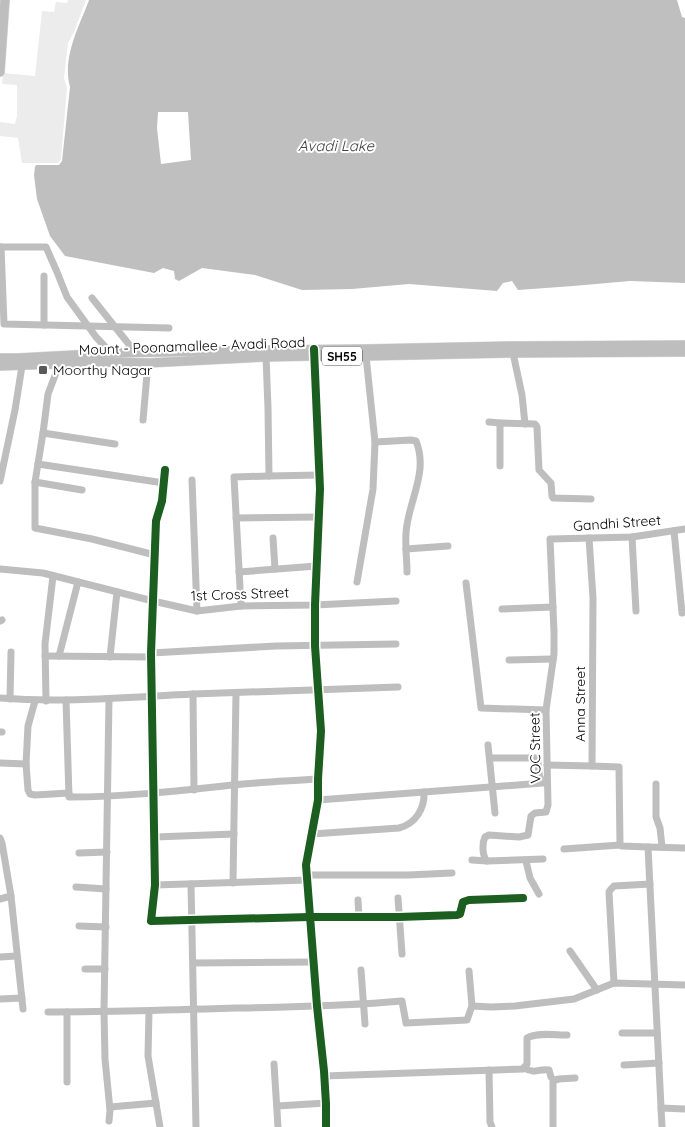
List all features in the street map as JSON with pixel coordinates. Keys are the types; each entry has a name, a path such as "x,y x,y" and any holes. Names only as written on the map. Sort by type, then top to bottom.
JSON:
{"main road":[{"path":"0,72 2,12 5,0"},
{"name":"Mount - Poonamallee - Avadi Road","path":"0,358 135,352 314,353 513,346 685,344"},
{"name":"Mount - Poonamallee - Avadi Road","path":"0,366 112,362 148,363 314,353 366,356 685,352"}],"street":[{"path":"111,353 96,337 88,326 67,297 46,247 1,247 4,324 88,326 115,327 169,328"},
{"path":"44,276 44,325"},
{"path":"92,298 135,352"},
{"path":"314,353 320,489 316,566 315,646 321,731 318,800 306,865 324,1076 326,1127"},
{"path":"513,353 522,395 525,424"},
{"path":"357,582 372,489 375,442 366,356"},
{"path":"266,357 268,476"},
{"path":"143,420 148,363"},
{"path":"60,365 48,394 35,482 35,528 92,539 155,555"},
{"path":"0,481 22,366"},
{"path":"488,422 535,424 537,426 539,470 551,483 553,498 591,499"},
{"path":"500,423 500,466"},
{"path":"43,433 115,444"},
{"path":"375,442 411,440 416,442 419,450 420,469 406,526 408,572"},
{"path":"38,464 164,483"},
{"path":"165,470 162,501 156,521 151,655 155,838 155,885 151,921 457,915 460,914 463,902 469,900 523,898"},
{"path":"241,606 234,477 319,475"},
{"path":"192,480 197,611"},
{"path":"35,482 82,490"},
{"path":"236,518 318,518"},
{"name":"Gandhi Street","path":"550,539 632,537 685,529"},
{"path":"674,531 682,613"},
{"path":"632,537 636,611"},
{"path":"274,538 275,569"},
{"name":"Anna Street","path":"589,538 592,598 592,766"},
{"name":"VOC Street","path":"487,861 484,858 483,841 485,837 489,835 519,838 528,835 531,816 535,813 546,812 548,805 545,784 547,765 546,710 553,659 554,632 550,539"},
{"path":"406,549 448,546"},
{"path":"239,572 316,566"},
{"name":"1st Cross Street","path":"0,569 53,576 197,611 241,606 315,605 396,600"},
{"path":"46,701 45,644 53,576"},
{"path":"59,656 78,582"},
{"path":"466,584 481,708 546,710"},
{"path":"110,657 117,592"},
{"path":"502,609 553,607"},
{"path":"45,656 110,657 276,646 396,644"},
{"path":"10,699 11,652"},
{"path":"510,660 553,659"},
{"path":"0,698 35,701 109,700 193,694 398,687"},
{"path":"233,883 236,693"},
{"path":"193,694 194,790"},
{"path":"66,700 68,796 108,797 154,794 235,785 318,779"},
{"path":"109,700 104,1011 105,1059 110,1107 109,1121"},
{"path":"35,701 28,726 26,764 28,790 30,794 35,795 69,792"},
{"path":"488,745 494,812"},
{"path":"490,758 537,758 540,777 545,784"},
{"path":"0,763 26,764"},
{"path":"547,765 619,767 620,845"},
{"path":"318,800 545,784"},
{"path":"656,784 656,817 660,828 662,847"},
{"path":"312,834 404,827 416,818 423,807 424,792"},
{"path":"155,838 234,834"},
{"path":"0,838 11,896 23,1009"},
{"path":"564,849 620,845 685,848"},
{"path":"648,847 662,1127"},
{"path":"79,853 107,852"},
{"path":"472,860 526,861 543,859"},
{"path":"526,861 530,878 539,894"},
{"path":"155,885 452,872"},
{"path":"191,884 196,1127"},
{"path":"614,983 610,889 614,886 650,884"},
{"path":"76,887 106,889"},
{"path":"0,899 11,896"},
{"path":"398,898 402,954"},
{"path":"358,900 359,918"},
{"path":"80,926 106,927"},
{"path":"570,951 597,990"},
{"path":"0,957 16,956"},
{"path":"193,963 314,962"},
{"path":"86,969 105,969"},
{"path":"361,970 365,1024"},
{"path":"48,1012 194,1010 402,1001 406,1023 467,1020 472,1006 469,972"},
{"path":"472,1006 515,1006 574,999 614,983 685,985"},
{"path":"0,999 22,998"},
{"path":"149,1010 148,1056 160,1127"},
{"path":"67,1012 68,1082"},
{"path":"622,1034 657,1033"},
{"path":"524,1068 527,1064 527,1038 540,1035 567,1035"},
{"path":"624,1065 659,1063"},
{"path":"274,1064 278,1127"},
{"path":"324,1076 524,1068 535,1072 544,1069 549,1070 554,1081 554,1127"},
{"path":"489,1070 490,1122 492,1127"},
{"path":"554,1081 575,1078"},
{"path":"110,1107 156,1103"},
{"path":"277,1106 326,1103"},
{"path":"661,1108 685,1109"}],"shaded area":[{"path":"68,0 86,0 68,43 64,78 67,88 61,159 58,163 22,163 18,138 0,136 0,122 15,124 17,116 17,85 2,84 3,73 35,76 42,11 54,12 56,2 67,3"}],"water":[{"name":"Avadi Lake","path":"89,0 677,0 682,17 685,18 685,283 630,281 518,290 512,281 503,283 497,291 409,284 352,289 302,290 255,275 202,268 179,281 175,279 174,271 163,268 154,273 65,256 50,236 37,199 34,175 36,165 59,165 62,161 70,87 68,65 70,53 76,31","holes":["158,112 188,112 191,160 161,164 157,128"]}],"cycle path":[{"path":"314,349 320,489 315,646 321,731 318,800 306,865 324,1071 326,1127"},
{"path":"165,470 162,501 156,521 151,653 155,885 151,921 457,915 460,914 463,902 469,900 523,898"}],"place":[{"name":"Moorthy Nagar","path":"43,370"}]}
